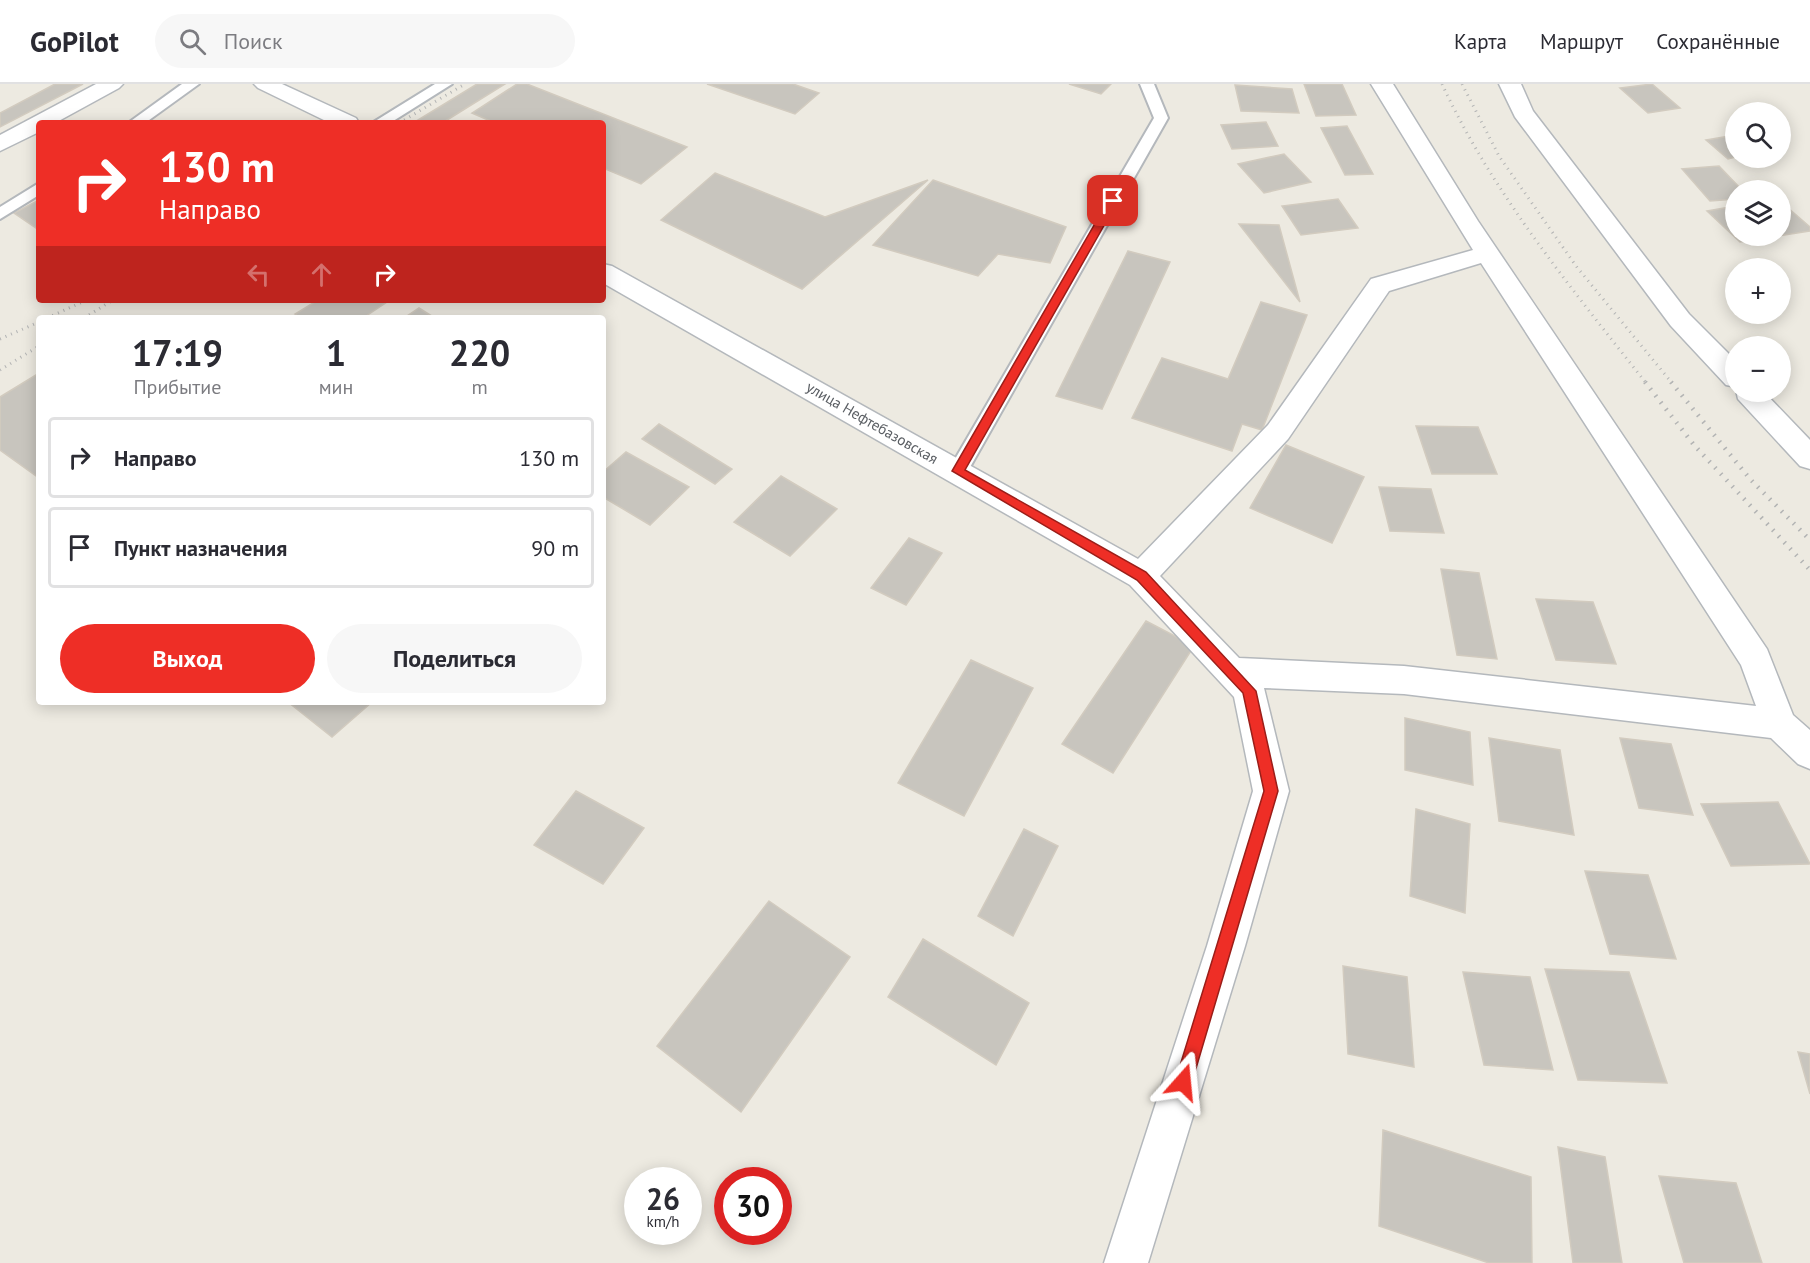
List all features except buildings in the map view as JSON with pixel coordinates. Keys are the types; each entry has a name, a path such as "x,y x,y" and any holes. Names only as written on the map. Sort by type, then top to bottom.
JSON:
{"street":[{"path":"45,120 112,84"},
{"path":"265,84 342,120"},
{"path":"1382,84 1488,253 1755,659 1780,724 1810,753"},
{"path":"1510,84 1524,112 1680,320 1725,367"},
{"path":"0,144 36,125"},
{"path":"1141,576 1278,432 1380,285 1488,253"},
{"name":"улица Нефтебазовская","path":"606,274 1141,576 1249,691 1271,791 1226,946 1126,1263"},
{"path":"1757,402 1810,458"},
{"path":"1232,672 1404,680 1780,724"}],"lane":[{"path":"139,120 192,84"},
{"path":"384,120 445,84"},
{"path":"958,471 1161,118 1147,84"},
{"path":"0,214 36,190"}],"railway":[{"path":"404,120 465,84"},
{"path":"1442,84 1462,125 1509,202 1562,276 1646,383"},
{"path":"1462,84 1499,156 1576,266 1672,383"},
{"path":"54,315 80,303"},
{"path":"89,315 108,303"},
{"path":"0,339 36,323"},
{"path":"0,370 36,348"},
{"path":"1645,382 1694,445 1810,570"},
{"path":"1671,382 1750,479 1810,540"}],"route":[{"path":"1113,201 958,471 1141,576 1249,691 1271,791 1183,1082"}]}
